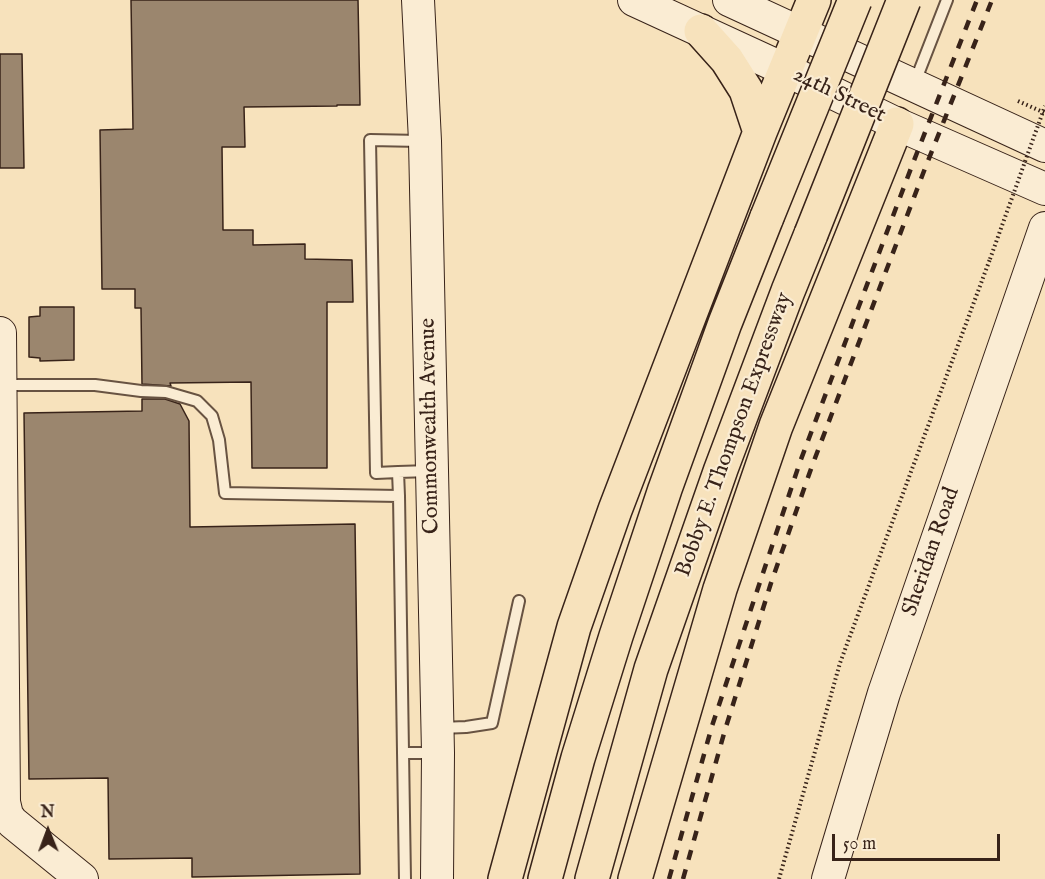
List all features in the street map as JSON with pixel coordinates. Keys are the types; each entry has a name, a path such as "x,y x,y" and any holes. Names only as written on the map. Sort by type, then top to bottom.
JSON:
{"highway":[{"path":"505,879 574,627 615,510 760,132 814,0"},
{"name":"Bobby E. Thompson Expressway","path":"545,879 578,758 661,500 725,323 855,0"},
{"name":"Bobby E. Thompson Expressway","path":"592,879 651,669 721,469 788,291 904,0"},
{"path":"701,31 727,60 746,90 760,132"},
{"path":"634,879 720,589 772,436 897,124"}],"street":[{"name":"Commonwealth Avenue","path":"418,0 425,141 437,741 437,865"},
{"name":"24th Street","path":"634,0 897,124 1045,189"},
{"name":"24th Street","path":"729,0 1045,146"},
{"name":"Sheridan Road","path":"828,879 884,693 1045,228"},
{"path":"0,333 4,802 7,815 12,822 71,870"}],"lane":[{"path":"913,85 947,0"},
{"path":"425,141 370,140 376,473 432,471"},
{"path":"1,385 95,385 166,392 197,401 212,416 215,424 225,493 399,496"},
{"path":"398,472 405,879"},
{"path":"403,753 437,741 466,727 492,723 519,601"}],"path":[{"path":"779,879 840,663 1045,106"}],"building":[{"path":"131,0 358,0 360,105 244,107 245,147 222,147 223,230 253,230 253,245 305,244 305,259 352,260 353,302 327,302 327,468 252,468 251,382 170,383 171,386 142,384 141,308 135,308 135,289 102,289 100,130 133,129"},
{"path":"0,54 22,54 24,168 0,168"},
{"path":"40,307 74,307 74,360 40,361 40,358 29,357 29,317 40,316"},
{"path":"142,399 165,399 180,404 189,421 190,527 355,524 360,874 192,877 192,858 109,859 108,778 29,779 24,413 142,411"}],"railway":[{"path":"669,879 712,726 800,462 977,0"},
{"path":"683,879 725,730 771,583 812,466 924,171 992,0"}]}
